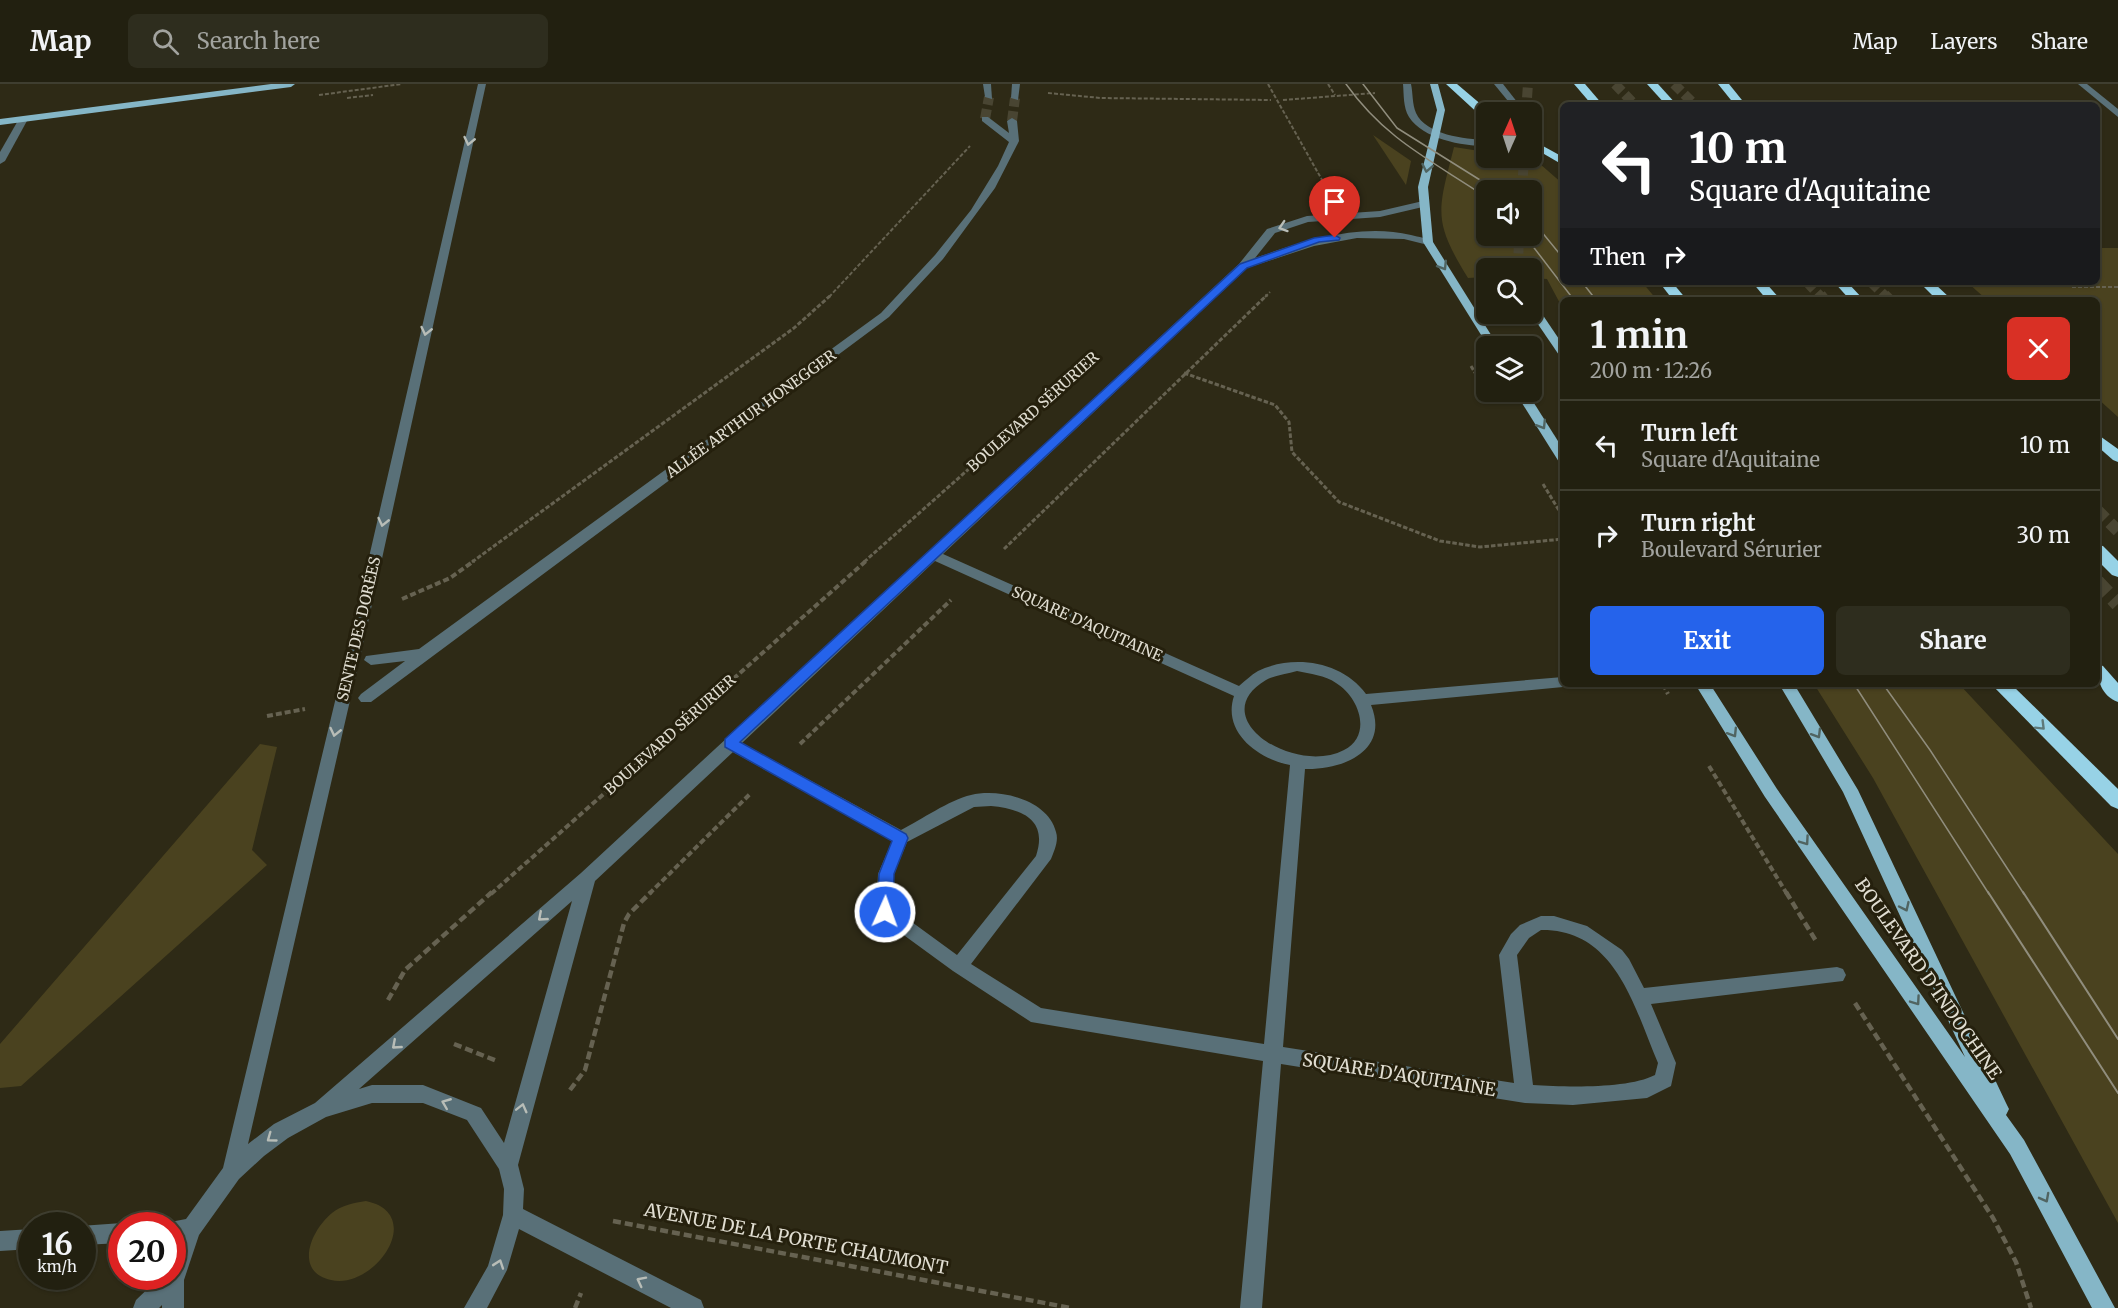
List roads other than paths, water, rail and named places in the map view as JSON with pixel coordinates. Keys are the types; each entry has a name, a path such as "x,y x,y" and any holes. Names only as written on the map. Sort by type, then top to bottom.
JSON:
{"highway":[{"path":"1451,84 1476,106"},
{"path":"1579,84 1595,102"},
{"path":"1652,84 1669,102"},
{"path":"1724,84 1739,102"},
{"path":"1542,149 1560,160"},
{"path":"1668,285 1678,297"},
{"path":"1761,285 1771,297"},
{"path":"1843,285 1854,297"},
{"path":"1928,285 1942,297"},
{"path":"2100,441 2118,457"},
{"path":"2100,553 2118,571"},
{"path":"2100,674 2118,695"},
{"path":"2003,687 2118,801"}],"main road":[{"path":"0,122 291,84"},
{"path":"1434,84 1441,110 1438,132 1428,161 1422,204 1428,242 1487,336"},
{"path":"1542,322 1560,349"},
{"path":"1527,402 1560,454"},
{"name":"BOULEVARD D'INDOCHINE","path":"1704,687 1771,793 2017,1147 2104,1308"},
{"path":"1788,687 1850,790 2017,1147"}],"street":[{"name":"SENTE DES DORÉES","path":"232,1172 362,618 482,84"},
{"path":"987,84 989,97"},
{"path":"1407,84 1410,110 1414,120 1457,140 1476,142"},
{"path":"1498,84 1513,102"},
{"path":"2082,84 2118,114"},
{"path":"0,161 23,119"},
{"path":"985,119 1014,141"},
{"path":"1012,121 1014,141"},
{"name":"ALLÉE ARTHUR HONEGGER","path":"366,698 885,315 913,288 981,203 1014,141"},
{"path":"322,1109 587,878 1243,266 1271,231 1307,219 1380,214 1422,204"},
{"path":"1243,266 1317,240 1389,234 1428,242"},
{"name":"SQUARE D'AQUITAINE","path":"933,555 1241,693"},
{"name":"ALLÉE ARTHUR HONEGGER","path":"371,660 423,654"},
{"path":"1297,666 1323,671 1345,681 1363,700 1369,715 1368,734 1358,747 1342,759 1322,764 1299,763 1262,750 1249,738 1240,725 1237,711 1241,693 1254,679 1274,669 1297,666"},
{"path":"1363,700 1560,682"},
{"path":"730,743 901,838 971,801 982,798 1021,805 1037,816 1048,829 1049,843 1043,859 959,966"},
{"path":"1251,1308 1299,763"},
{"name":"SQUARE D'AQUITAINE","path":"901,838 886,874 885,912 959,966 1037,1016 1525,1094 1573,1096 1647,1089 1664,1080 1667,1063 1623,964 1604,943 1581,930 1557,924 1533,925 1517,938 1508,956 1525,1094"},
{"path":"508,1165 587,878"},
{"path":"1639,997 1837,975"},
{"path":"186,1224 232,1172 281,1131 322,1109 372,1094 423,1094 474,1114 508,1165 514,1189 513,1215 497,1270 475,1308"},
{"path":"513,1215 693,1308"},
{"path":"0,1241 18,1240"},
{"path":"144,1308 163,1290"},
{"path":"173,1290 173,1308"}],"tunnel":[{"path":"1527,102 1528,84"},
{"path":"1615,84 1632,102"},
{"path":"1674,84 1692,102"},
{"path":"985,119 989,97"},
{"path":"1012,121 1015,98"},
{"path":"1523,168 1523,180"},
{"path":"1518,258 1519,246"},
{"path":"1810,285 1821,297"},
{"path":"1874,285 1886,297"},
{"path":"2100,513 2118,531"},
{"path":"2100,585 2118,604"}],"tram line":[{"path":"1346,84 1361,103 1393,135 1476,191"},
{"path":"1363,84 1397,128 1480,180"},
{"path":"1542,232 1560,254"},
{"path":"1533,246 1560,282"},
{"path":"1563,285 1572,297"},
{"path":"1584,285 1594,297"},
{"path":"1856,687 1989,894"},
{"path":"1885,687 1930,750 2024,894"},
{"path":"1988,892 2118,1093"},
{"path":"2023,892 2118,1039"}]}
